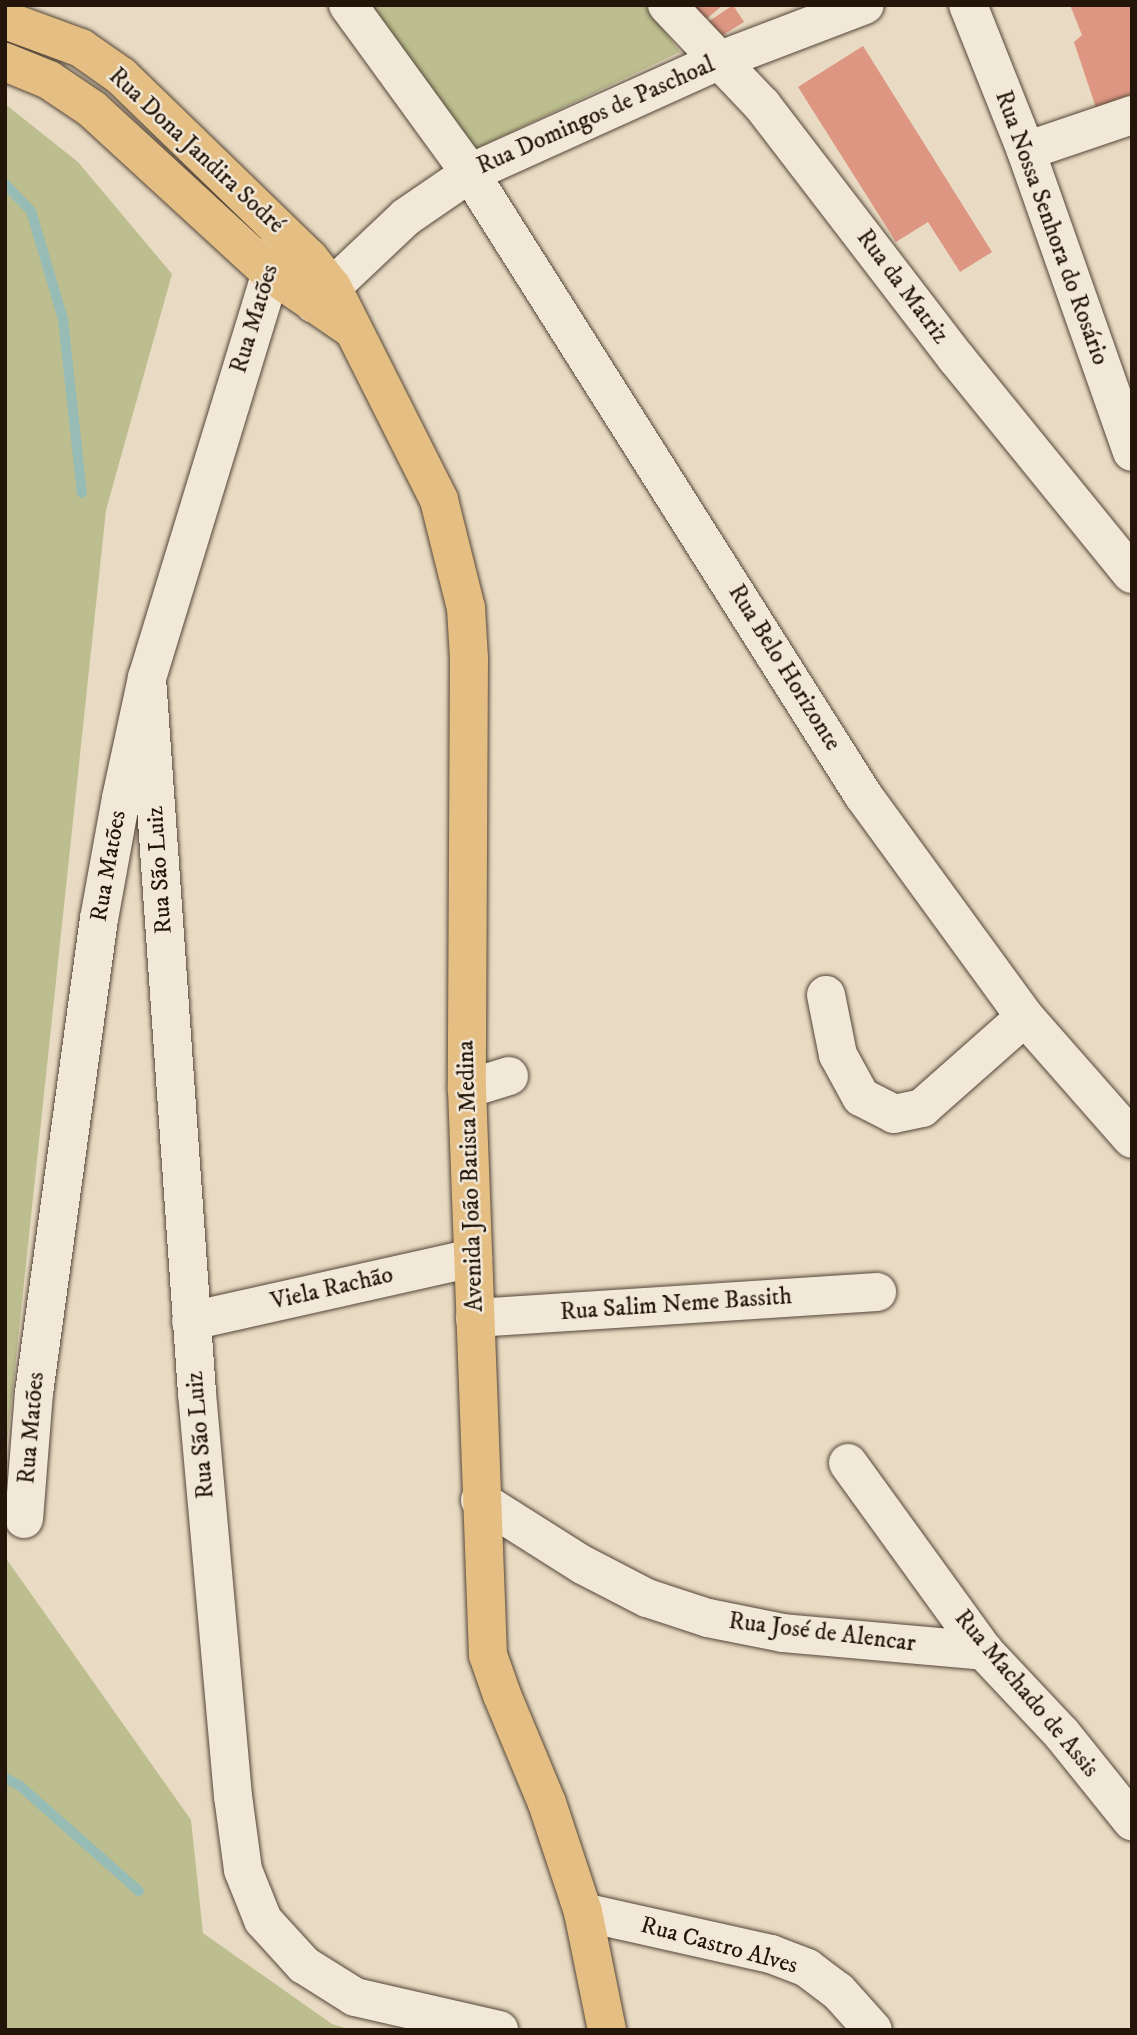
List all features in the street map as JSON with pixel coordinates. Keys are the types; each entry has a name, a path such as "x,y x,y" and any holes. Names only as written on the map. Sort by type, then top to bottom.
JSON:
{"main road":[{"name":"Rua Dona Jandira Sodré","path":"5,20 80,48 121,76 283,232 324,290"},
{"name":"Rua Dona Jandira Sodré","path":"5,62 49,80 92,109 324,290"},
{"name":"Avenida João Batista Medina","path":"324,290 407,432 439,500 466,608 469,659 467,1089 480,1500 488,1655 547,1803 583,1912 607,2030"}],"street":[{"name":"Rua Belo Horizonte","path":"348,5 470,173 863,794 1025,1017 1132,1139"},
{"name":"Rua da Matriz","path":"667,5 762,104 957,359 1132,573"},
{"name":"Rua Domingos de Paschoal","path":"324,290 406,217 470,173 718,61 799,18 865,5"},
{"name":"Rua Nossa Senhora do Rosário","path":"968,5 1026,152 1117,363 1132,452"},
{"path":"1026,152 1132,115"},
{"name":"Rua Matões","path":"24,1520 34,1392 99,919 147,678 324,290"},
{"name":"Rua São Luiz","path":"147,678 191,1321 233,1796 243,1870 262,1920 304,1965 355,1997 499,2030"},
{"path":"826,995 838,1055 861,1097 894,1114 922,1108 1025,1017"},
{"path":"467,1089 509,1076"},
{"name":"Viela Rachão","path":"191,1321 473,1258"},
{"name":"Rua Salim Neme Bassith","path":"475,1318 877,1292"},
{"name":"Rua Machado de Assis","path":"848,1463 984,1651 1129,1811"},
{"name":"Rua José de Alencar","path":"480,1500 583,1565 647,1598 708,1618 783,1633 984,1651"},
{"name":"Rua Castro Alves","path":"583,1912 771,1954 807,1968 838,1991 873,2030"}],"green space":[{"path":"366,5 644,5 680,52 475,149"},
{"path":"5,104 78,162 172,274 106,510 5,1462"},
{"path":"5,1557 191,1820 203,1933 332,2024 353,2030 5,2030"}],"building":[{"path":"680,5 723,5 698,26"},
{"path":"733,5 744,22 712,42 702,26"},
{"path":"1070,5 1132,5 1132,94 1096,108 1074,42 1082,35"},
{"path":"863,46 992,252 960,272 928,222 896,242 798,87"}],"waterway":[{"path":"5,184 31,211 63,319 82,493"},
{"path":"5,1778 19,1785 139,1891"}]}
